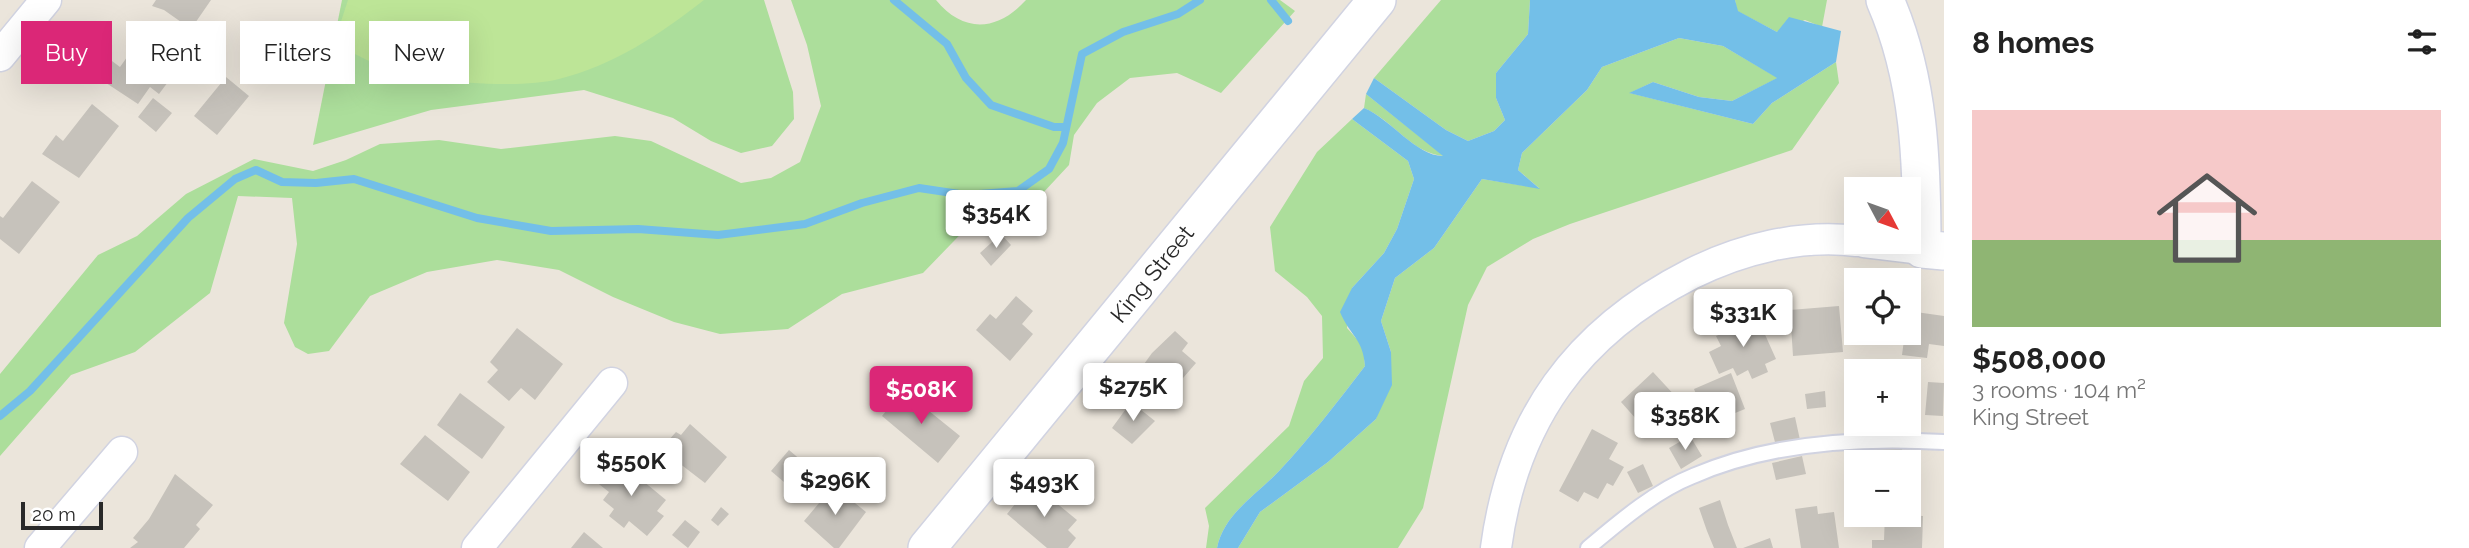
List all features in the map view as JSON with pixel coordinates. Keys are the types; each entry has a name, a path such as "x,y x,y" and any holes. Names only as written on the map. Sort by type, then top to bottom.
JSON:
{"street":[{"path":"0,56 46,0"},
{"name":"King Street","path":"928,548 1377,0"},
{"path":"1885,0 1914,87 1933,250"},
{"path":"1496,548 1500,518 1516,460 1534,418 1559,380 1588,345 1622,314 1704,267 1756,248 1799,241 1844,241"},
{"path":"477,548 612,383"},
{"path":"40,548 122,452"}],"lane":[{"path":"1588,548 1669,488 1693,475 1748,458 1804,445 1850,441 1944,442"}],"green space":[{"path":"342,0 764,0 793,92 794,119 772,146 741,153 711,141 673,118 584,90 431,110 313,145 325,84 355,84 355,21 338,21"},
{"path":"348,0 704,0 653,37 598,66 559,79 518,84 469,82 469,21 369,21 369,61 355,54 355,21 341,21"},
{"path":"791,0 936,0 957,18 980,24 1004,18 1026,0 1280,0 1295,11 1221,93 1177,73 1130,78 1097,103 1074,135 1069,165 1042,194 982,212 923,273 842,294 788,329 720,334 674,322 613,297 559,270 497,260 427,272 370,296 329,351 308,354 295,347 284,323 297,244 292,198 238,196 210,293 135,352 71,375 0,456 0,374 98,255 137,236 186,194 254,159 313,171 346,160 380,144 439,140 501,149 615,136 651,141 741,183 771,178 800,162 821,106 807,45"},
{"path":"1441,0 1530,0 1528,34 1496,73 1496,98 1505,120 1494,131 1468,141 1446,130 1374,78"},
{"path":"1735,0 1827,0 1822,27 1805,20 1777,32 1737,11"},
{"path":"1679,38 1723,46 1778,78 1732,101 1699,97 1653,82 1630,93 1753,124 1772,103 1836,62 1839,83 1792,150 1570,224 1533,239 1487,267 1468,305 1423,508 1398,548 1238,548 1260,512 1328,462 1376,419 1391,352 1381,321 1395,278 1434,248 1482,179 1539,188 1518,170 1522,153 1587,90 1602,67"},
{"path":"1366,94 1444,156 1433,154 1412,143 1364,108"},
{"path":"1352,119 1408,161 1414,179 1397,229 1384,253 1352,288 1347,328 1363,346 1365,366 1291,457 1234,515 1217,548 1206,548 1209,526 1205,508 1289,426 1304,381 1323,358 1322,316 1307,297 1275,271 1270,227 1317,152"}],"water":[{"path":"1530,0 1735,0 1738,11 1777,32 1789,17 1841,31 1836,62 1772,103 1753,124 1629,93 1653,82 1699,97 1732,101 1777,78 1723,46 1679,38 1602,67 1587,90 1522,153 1518,170 1540,189 1482,179 1434,248 1395,278 1381,321 1391,352 1392,385 1376,419 1328,462 1260,512 1238,548 1217,548 1234,515 1291,457 1365,366 1362,349 1340,312 1352,288 1384,253 1397,229 1414,179 1408,161 1352,119 1364,108 1384,120 1413,144 1443,156 1366,94 1374,78 1446,130 1468,141 1494,131 1505,120 1496,98 1496,73 1528,34"}],"building":[{"path":"156,0 211,0 197,21 180,21 164,10 152,6"},
{"path":"126,59 126,84 166,84 159,94 150,87 138,104 108,84 112,84 112,61 120,67"},
{"path":"226,77 249,96 217,135 194,116 220,84 226,84"},
{"path":"153,98 172,113 156,132 138,117"},
{"path":"92,104 119,126 79,178 42,154 56,135 63,141"},
{"path":"32,181 60,202 19,254 0,239 0,216 3,218"},
{"path":"1001,234 1011,245 991,266 980,253"},
{"path":"1016,296 1033,311 1022,324 1033,334 1010,361 976,330 990,314 996,319"},
{"path":"1839,306 1843,352 1793,356 1790,310"},
{"path":"1921,313 1944,316 1944,346 1929,344 1927,358 1902,355 1903,345 1921,345"},
{"path":"1743,315 1747,324 1758,319 1776,359 1765,364 1768,372 1752,379 1748,370 1737,376 1733,368 1719,374 1709,352 1721,346 1716,336 1731,330 1727,321"},
{"path":"517,328 563,364 535,400 521,388 509,401 487,382 498,370 490,362"},
{"path":"1175,331 1188,343 1182,351 1196,363 1164,400 1153,390 1146,399 1129,385 1152,353"},
{"path":"1653,372 1678,399 1645,429 1621,402"},
{"path":"1731,373 1745,409 1708,424 1694,389"},
{"path":"1928,382 1944,383 1943,416 1925,415"},
{"path":"903,390 960,436 938,463 882,416"},
{"path":"1825,391 1826,407 1807,409 1805,394"},
{"path":"460,393 505,427 482,459 437,425"},
{"path":"1131,402 1155,421 1132,444 1112,428"},
{"path":"1795,417 1800,440 1776,446 1770,423"},
{"path":"690,424 727,457 705,483 679,463 668,475 645,454 662,439 667,442 676,432 681,435"},
{"path":"1592,429 1618,443 1609,459 1624,467 1613,486 1607,483 1598,499 1584,492 1578,502 1559,491"},
{"path":"425,435 470,472 448,501 400,464"},
{"path":"1690,436 1702,456 1681,469 1669,448"},
{"path":"789,450 809,467 791,488 771,471"},
{"path":"1802,456 1806,474 1776,480 1772,463"},
{"path":"614,457 666,500 657,511 664,516 647,536 629,521 624,528 609,516 614,509 603,500 609,492 595,481"},
{"path":"1643,464 1653,486 1638,493 1627,472"},
{"path":"175,474 213,505 196,525 200,529 184,548 130,548 138,542 133,538 149,519"},
{"path":"1032,483 1077,520 1068,530 1076,538 1068,548 1047,548 1007,514"},
{"path":"834,486 866,512 839,548 834,548 804,521 825,496 825,490"},
{"path":"1720,500 1737,548 1714,548 1707,531 1699,508"},
{"path":"1817,506 1818,514 1834,512 1839,548 1801,548 1795,509"},
{"path":"721,507 729,514 718,526 711,520"},
{"path":"1923,516 1922,548 1872,548 1872,540 1884,540 1884,527 1921,527"},
{"path":"685,520 700,532 688,548 672,535"},
{"path":"584,532 603,548 571,548"},
{"path":"1770,538 1773,548 1743,548"}],"waterway":[{"path":"894,0 947,44 966,78 991,105 1054,127 1064,127"},
{"path":"0,416 30,391 188,218 235,179 256,170 282,182 316,183 354,179 477,218 551,231 638,229 718,235 805,224 862,203 919,188 966,195 1018,191 1049,169 1063,143 1082,54 1123,32 1178,14 1200,0"},
{"path":"1271,0 1288,21"}]}
